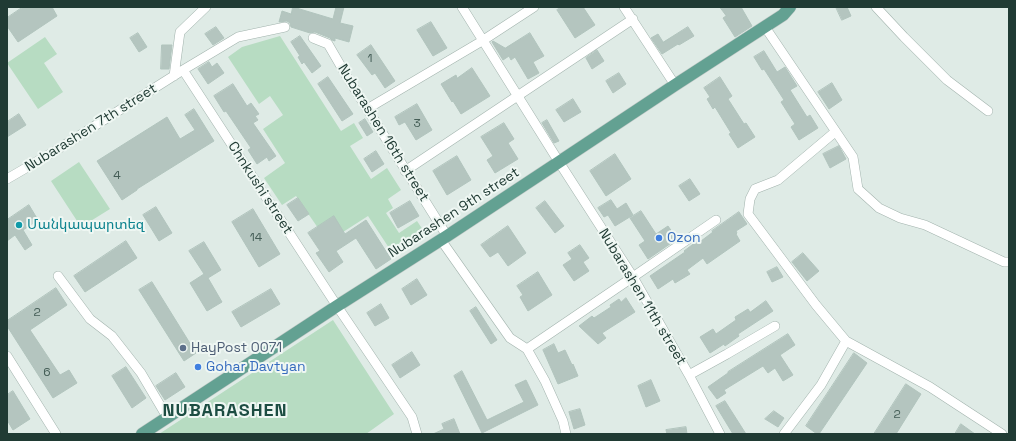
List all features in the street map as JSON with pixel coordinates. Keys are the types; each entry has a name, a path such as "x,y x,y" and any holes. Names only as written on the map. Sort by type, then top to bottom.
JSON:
{"main road":[{"name":"Nubarashen 9th street","path":"142,434 765,27 784,10"}],"street":[{"path":"174,76 180,32 206,7"},
{"name":"Nubarashen 11th street","path":"462,7 482,41 633,277 689,375 720,434"},
{"path":"367,108 482,41 534,7"},
{"path":"624,7 676,84"},
{"path":"876,7 947,80 988,111"},
{"path":"405,171 633,19"},
{"path":"174,76 238,37 285,27"},
{"path":"765,27 853,157 858,189 879,208 900,218 925,225 1004,262 1009,262"},
{"name":"Nubarashen 16th street","path":"313,38 328,44 444,238 510,338 527,349"},
{"name":"Chnkushi street","path":"183,70 337,306 412,416 417,434"},
{"name":"Nubarashen 7th street","path":"7,179 55,151 174,76"},
{"path":"835,132 778,180 755,190 750,199 748,214 846,342 930,387 1002,434"},
{"path":"566,434 563,421 545,381 527,349 716,220"},
{"path":"58,276 90,319 112,336 142,373 168,418"},
{"path":"689,375 775,326"},
{"path":"784,434 821,385 846,342"},
{"path":"7,356 56,434"}],"green space":[{"path":"280,36 341,131 354,123 363,138 350,146 371,179 387,168 401,190 388,199 393,208 386,213 399,233 417,221 425,233 393,254 368,216 343,232 318,228 296,196 282,205 264,178 285,163 263,129 283,115 270,96 259,104 228,57 242,47"},
{"path":"45,37 57,54 44,63 63,92 38,109 7,63"},
{"path":"79,162 110,209 81,227 51,181"},
{"path":"333,320 394,414 366,434 159,434"}],"building":[{"path":"23,7 52,7 57,16 18,42 7,26 7,18"},
{"path":"293,7 333,19 336,7 344,7 340,23 353,26 349,42 335,38 335,41 315,32 310,33 291,27 290,23 287,21 279,22 282,11 291,14"},
{"path":"562,7 583,7 595,25 575,38 557,10"},
{"path":"720,7 741,7 752,26 735,37 723,18 726,16"},
{"path":"836,7 847,7 851,16 842,20"},
{"path":"431,22 447,48 433,56 417,30"},
{"path":"216,27 224,38 213,45 205,34"},
{"path":"688,27 694,36 662,54 651,38 658,34 663,42"},
{"path":"138,33 147,47 139,52 130,38"},
{"path":"530,33 544,56 533,62 539,73 528,79 515,57 511,60 509,56 503,60 492,42 493,41 505,48"},
{"path":"300,36 321,66 312,73 304,62 302,64 298,57 300,56 291,42"},
{"path":"162,45 172,45 169,69 161,69"},
{"path":"371,45 395,81 385,88 375,73 372,75 357,55"},
{"path":"597,50 604,61 592,69 586,58"},
{"path":"764,51 777,72 785,67 797,86 790,90 807,117 810,115 818,128 799,140 791,127 795,124 781,102 784,100 764,69 762,70 754,57"},
{"path":"209,62 212,67 217,63 224,73 208,84 198,69"},
{"path":"472,68 490,96 461,114 441,84 456,75 457,78"},
{"path":"619,73 626,84 613,93 606,81"},
{"path":"328,77 353,114 342,121 318,84"},
{"path":"720,77 732,96 728,99 744,124 746,123 755,137 738,148 729,134 731,133 715,107 713,109 707,99 710,97 704,88"},
{"path":"832,83 842,100 829,109 818,92"},
{"path":"233,84 247,106 251,103 259,114 255,116 258,120 253,123 276,156 269,161 267,157 257,164 248,150 251,148 214,96"},
{"path":"573,99 581,112 564,122 556,110"},
{"path":"417,104 432,130 416,140 405,122 399,125 395,117"},
{"path":"194,109 214,141 122,200 97,161 167,117 180,139 195,130 185,115"},
{"path":"19,114 26,125 7,137 7,122"},
{"path":"365,119 373,132 367,136 359,123"},
{"path":"547,120 559,141 554,143 542,123"},
{"path":"504,123 514,139 508,143 518,159 495,173 487,160 493,156 481,137"},
{"path":"839,146 846,159 830,168 823,154"},
{"path":"376,151 384,164 372,172 364,159"},
{"path":"615,154 631,179 606,196 590,171"},
{"path":"457,156 471,180 447,195 433,171"},
{"path":"690,179 700,194 689,201 679,186"},
{"path":"298,198 309,214 298,221 287,205"},
{"path":"611,200 617,209 626,203 633,215 615,226 608,215 604,217 598,208"},
{"path":"410,201 419,216 398,228 390,213"},
{"path":"545,201 564,226 555,233 536,208"},
{"name":"Մանկապարտեզ","path":"29,205 38,220 23,230 32,245 25,250 15,235 7,241 7,220"},
{"path":"156,207 172,233 159,241 143,215"},
{"path":"253,209 280,254 259,267 232,222"},
{"path":"641,211 656,234 668,226 677,239 648,259 639,245 645,241 630,218"},
{"path":"739,212 747,224 736,231 740,241 707,264 703,258 687,270 690,274 675,283 673,279 658,289 650,276 685,252 684,251 700,239 701,241 713,232 712,231"},
{"path":"334,216 345,234 366,220 391,259 376,269 356,238 336,251 343,262 329,272 316,253 320,251 308,233"},
{"path":"508,226 526,253 508,266 498,252 490,257 481,245"},
{"path":"126,241 137,258 85,292 74,276"},
{"path":"204,242 221,270 208,278 222,302 207,311 190,283 204,274 189,251"},
{"path":"580,245 589,258 583,262 589,271 574,281 563,265 572,259 568,253"},
{"path":"803,253 819,271 807,281 792,262"},
{"path":"777,267 783,277 772,282 767,272"},
{"path":"538,272 552,295 528,311 520,297 523,295 517,286"},
{"path":"417,279 427,295 411,305 402,289"},
{"path":"152,282 196,353 184,361 139,290"},
{"path":"56,288 67,305 30,330 60,375 69,370 77,383 53,398 7,326 7,321"},
{"path":"271,289 280,304 241,327 232,312"},
{"path":"626,298 635,312 602,333 606,338 598,344 579,326 592,316 594,318 611,307 610,305 619,299 621,302"},
{"path":"766,301 773,311 738,334 739,336 725,346 724,344 710,353 700,337 713,329 716,334 736,320 735,317 748,309 750,312"},
{"path":"381,304 389,318 375,326 367,313"},
{"path":"476,307 497,340 491,344 470,311"},
{"path":"788,334 795,345 780,355 793,375 783,381 775,368 768,373 763,366 724,390 726,393 717,399 708,387 728,372"},
{"path":"554,344 558,353 565,350 578,376 558,384 543,350"},
{"path":"412,352 420,365 400,378 392,365"},
{"path":"854,353 867,363 819,434 817,434 806,426"},
{"path":"126,367 146,398 132,408 112,376"},
{"path":"462,371 487,420 524,402 515,385 526,380 538,405 482,433 454,376"},
{"path":"176,373 185,387 165,400 156,386"},
{"path":"651,380 660,401 646,407 638,386"},
{"path":"906,384 921,394 896,434 874,434"},
{"path":"13,391 30,419 13,430 7,420 7,395"},
{"path":"725,401 746,434 733,434 716,406"},
{"path":"580,409 585,425 574,429 569,412"},
{"path":"774,411 784,418 778,427 765,419"},
{"path":"454,419 460,434 433,434 444,429 442,424"},
{"path":"961,424 975,434 955,434"},
{"path":"686,427 687,434 667,434 666,430"}],"place":[{"name":"Մանկապարտեզ","path":"19,225"},
{"name":"Ozon","path":"659,238"},
{"name":"HayPost 0071","path":"183,348"},
{"name":"Gohar Davtyan","path":"198,367"}],"district":[{"name":"NUBARASHEN","path":"225,411"}]}
